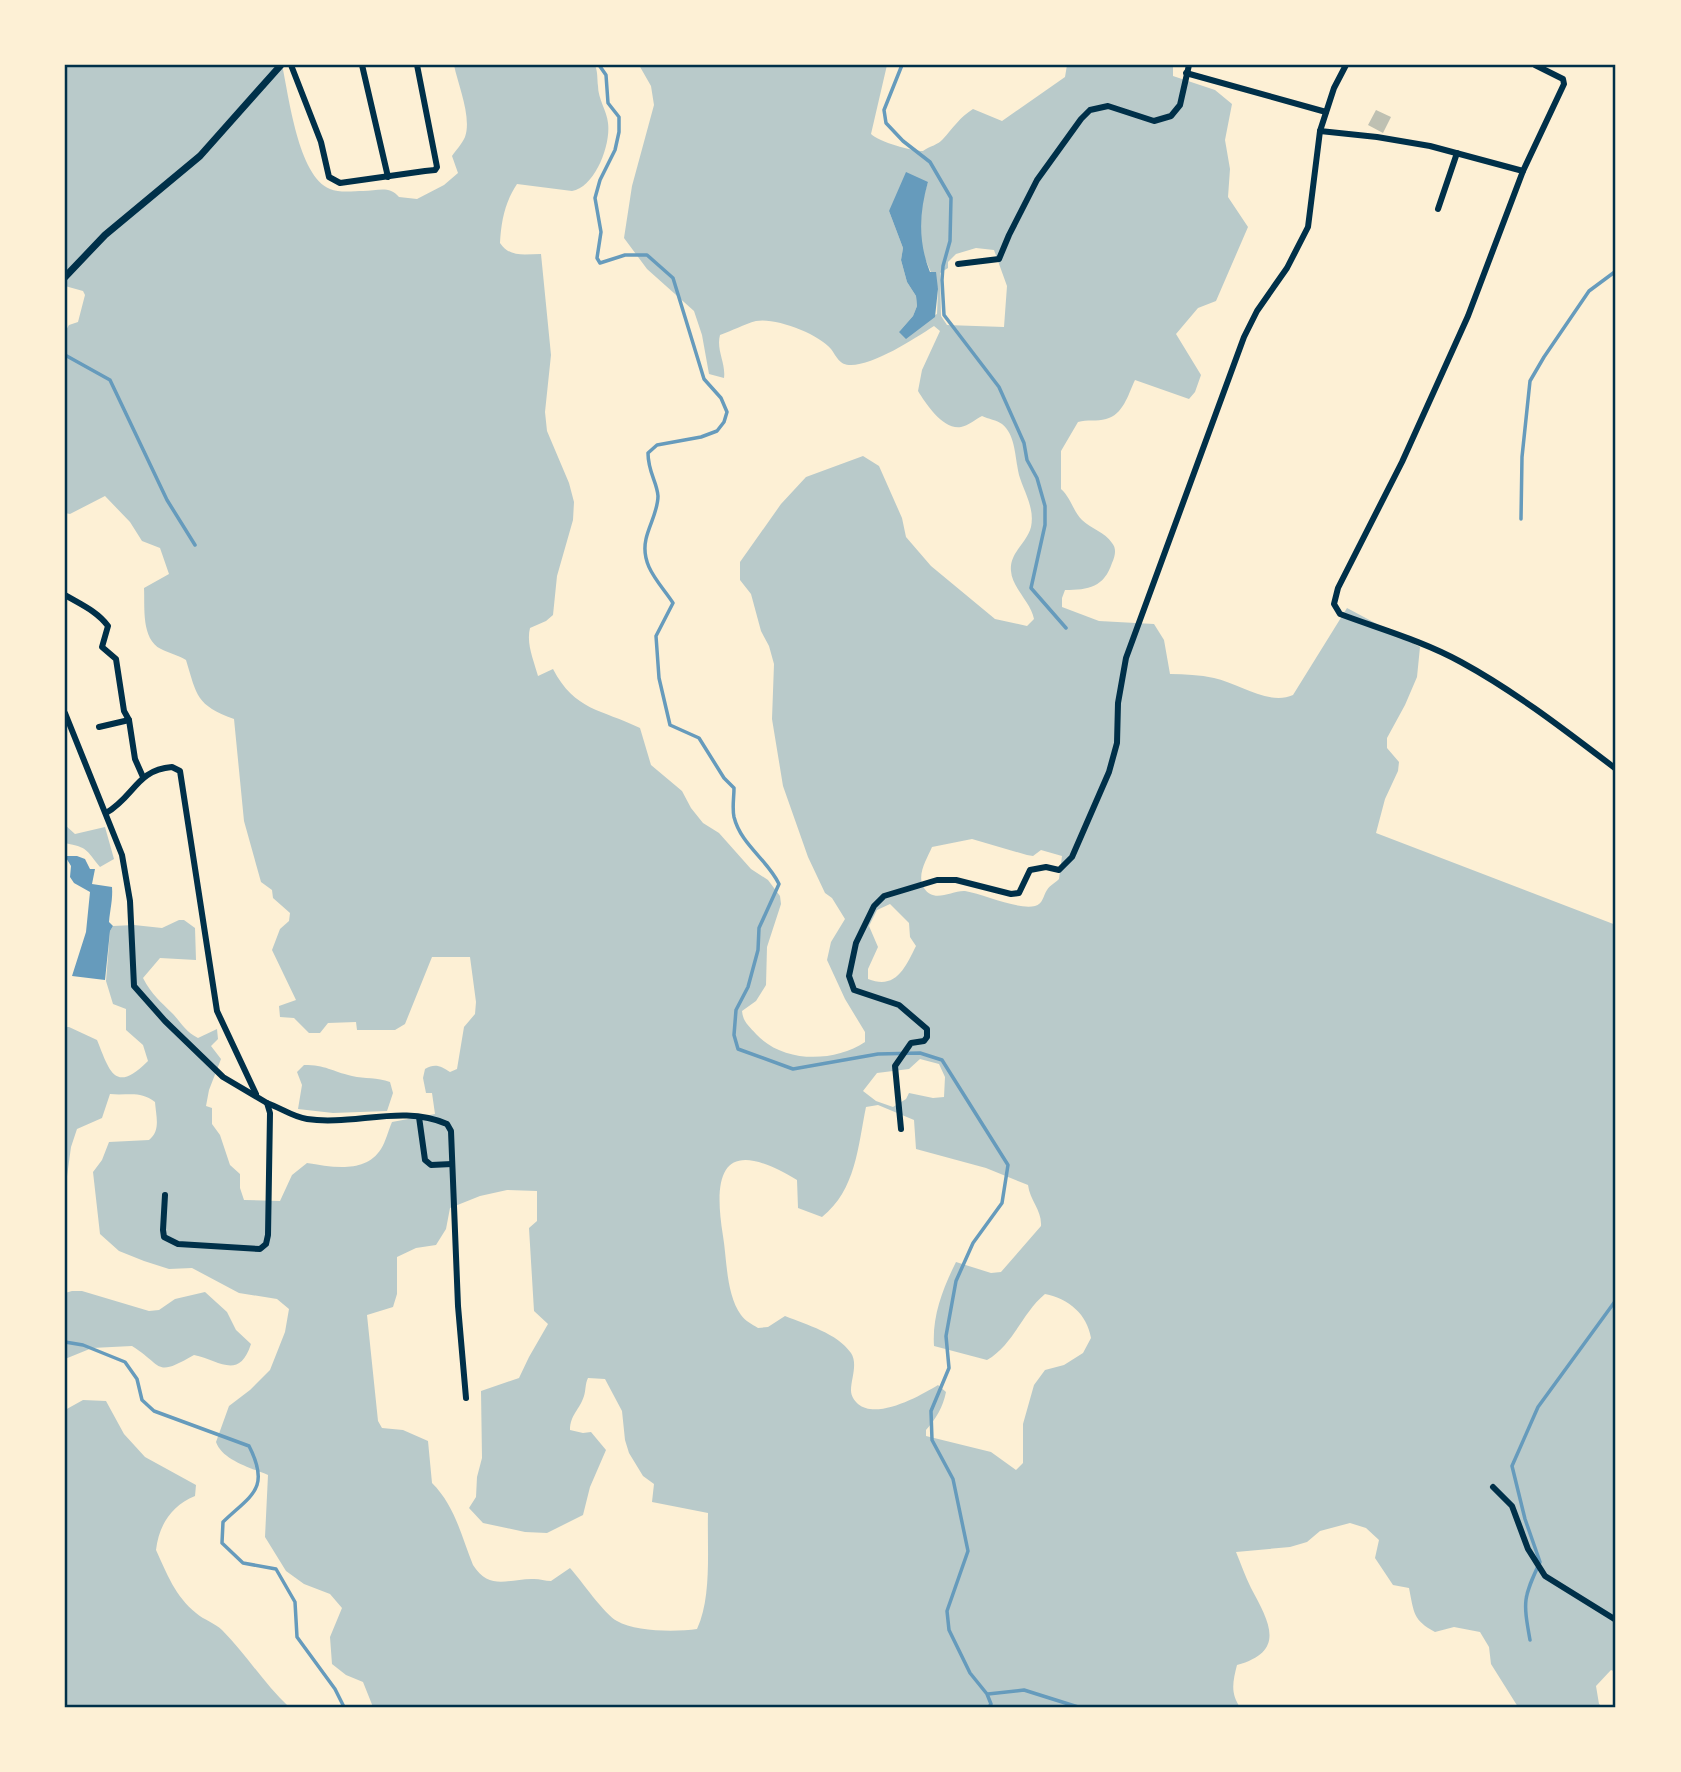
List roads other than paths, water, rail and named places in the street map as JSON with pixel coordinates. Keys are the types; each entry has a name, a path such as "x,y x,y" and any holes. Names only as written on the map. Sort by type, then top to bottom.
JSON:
{"street":[{"path":"65,277 105,235 200,156 281,65"},
{"path":"291,65 321,142 330,177 340,183 425,172 437,167 417,65"},
{"path":"362,65 388,177"},
{"path":"958,264 999,259 1037,180 1080,119 1090,110 1108,106 1154,121 1171,116 1180,105 1189,65"},
{"path":"901,1129 895,1066 911,1043 924,1041 928,1029 899,1005 854,990 849,976 862,928 874,906 884,896 937,880 956,880 1011,894 1019,893 1030,870 1046,867 1059,870 1072,857 1109,772 1117,743 1118,703 1126,658 1244,337 1257,311 1287,268 1308,227 1320,131 1334,88 1346,65"},
{"path":"1535,65 1563,79 1564,84 1523,171 1468,316 1402,462 1338,588 1334,604 1340,614 1434,649 1520,697 1616,769"},
{"path":"1186,73 1326,112"},
{"path":"1320,131 1377,137 1457,153 1523,171"},
{"path":"1438,209 1457,153"},
{"path":"65,594 91,610 108,626 102,647 116,659 124,711 129,720 135,759 143,777"},
{"path":"65,713 116,835 127,875 134,986 165,1021 223,1077 256,1094 267,1103 306,1119 419,1117 447,1124 451,1131 458,1306 467,1398"},
{"path":"99,727 129,720"},
{"path":"106,813 124,799 149,772 172,767 180,771 217,1011 256,1094"},
{"path":"165,1195 164,1237 178,1244 260,1250 266,1244 268,1235 270,1113 267,1103"},
{"path":"419,1117 425,1160 431,1165 452,1164"},
{"path":"1493,1488 1512,1506 1535,1563 1545,1576 1616,1620"}],"water":[{"path":"906,172 928,182 922,216 923,250 930,272 936,272 938,289 935,317 906,339 899,332 913,316 917,306 916,296 907,282 901,260 903,248 889,211"},
{"path":"65,856 85,859 90,869 95,869 92,884 112,887 109,922 113,926 110,931 105,980 72,976 86,932 90,892 74,883 70,877 71,866"}],"waterway":[{"path":"599,65 606,75 608,103 619,117 619,132 615,150 600,180 595,198 601,232 597,258 600,263 625,255 647,255 673,278 704,379 721,398 727,412 717,431 701,437 657,445 648,453 658,496 645,549 652,574 673,603 656,636 659,678 670,725 699,738 724,778 734,788 733,814 737,827 779,884 759,928 758,950 748,987 736,1010 734,1035 738,1049 793,1069 878,1054 920,1053 942,1060 1008,1165 1002,1203 973,1243 956,1281 946,1336 949,1368 931,1411 932,1440 953,1479 968,1551 947,1611 949,1630 970,1673 987,1694 991,1704 989,1707"},
{"path":"902,65 884,110 886,123 903,141 930,162 951,198 950,241 942,280 944,315 999,387 1024,443 1027,460 1037,478 1045,506 1045,525 1031,588 1066,628"},
{"path":"1521,519 1522,457 1530,381 1589,291 1616,271"},
{"path":"65,355 110,380 167,500 195,545"},
{"path":"1530,1640 1526,1600 1540,1562 1525,1519 1512,1466 1538,1407 1616,1300"},
{"path":"65,1342 83,1345 125,1362 137,1379 142,1400 154,1411 249,1446 258,1472 258,1482 249,1497 223,1522 222,1543 243,1563 276,1569 295,1602 297,1637 335,1689 344,1707"},
{"path":"988,1694 1024,1690 1078,1707"}]}
